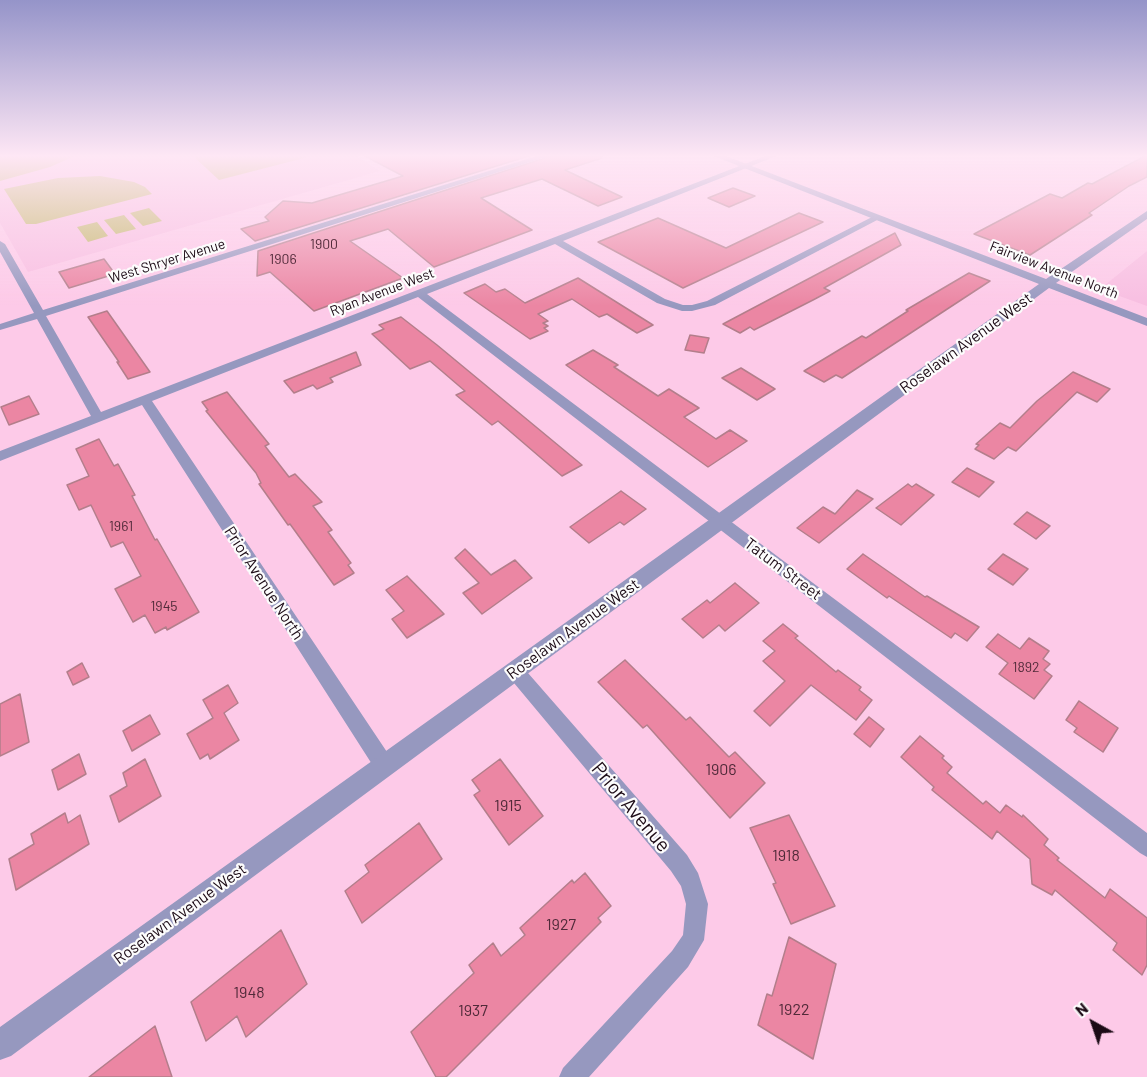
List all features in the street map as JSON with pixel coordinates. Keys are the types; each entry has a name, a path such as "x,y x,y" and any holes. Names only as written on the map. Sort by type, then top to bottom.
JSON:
{"street":[{"name":"West Shryer Avenue","path":"0,327 388,205"},
{"name":"Ryan Avenue West","path":"0,456 645,205"},
{"name":"Fairview Avenue North","path":"844,205 1147,322"},
{"name":"Roselawn Avenue West","path":"0,1045 1047,284 1147,214"},
{"path":"555,240 661,302 682,308 692,308 711,303 877,218"},
{"path":"0,244 98,418"},
{"name":"Tatum Street","path":"419,293 1147,846"},
{"name":"Prior Avenue North","path":"145,400 384,765"},
{"name":"Prior Avenue","path":"514,671 679,863 690,881 697,904 693,940 680,959 572,1077"}],"shaded area":[{"path":"0,205 261,205 28,272 0,223"},
{"path":"14,205 108,205 36,224 26,224"},
{"path":"149,208 162,221 143,226 130,213"},
{"path":"124,215 136,229 116,234 104,220"},
{"path":"97,222 108,236 88,242 77,227"},
{"path":"1147,251 1147,306 1100,289"}],"building":[{"path":"278,205 370,205 255,241 241,229 269,221 265,217"},
{"path":"399,205 493,205 532,230 434,267 388,229 350,241 403,278 314,311 270,272 257,276 258,251"},
{"path":"1029,205 1100,205 1089,213 1092,215 1030,255 974,234"},
{"path":"799,213 823,222 683,288 598,242 658,218 726,248"},
{"path":"895,233 901,245 824,288 830,291 813,300 754,330 750,327 740,333 723,324"},
{"path":"104,259 115,274 69,288 59,272"},
{"path":"969,273 990,281 842,378 836,375 824,382 804,371 862,336 866,338 908,311 906,310"},
{"path":"578,278 653,325 637,333 607,314 599,317 572,299 538,314 548,321 543,323 548,326 544,328 548,331 530,339 464,293 485,284 496,292 505,289 525,303"},
{"path":"107,311 150,372 128,379 88,317"},
{"path":"401,317 582,465 562,476 498,421 492,425 456,395 465,391 430,361 410,369 372,334 384,329 379,325"},
{"path":"690,335 709,338 704,353 685,350"},
{"path":"593,350 618,365 614,367 658,396 669,389 699,408 684,417 716,439 730,430 747,441 708,467 566,365"},
{"path":"356,352 361,365 330,378 333,382 317,389 313,385 294,393 284,381"},
{"path":"741,368 775,389 757,400 722,378"},
{"path":"1073,372 1110,389 1097,402 1077,392 1016,451 1008,447 994,459 975,449 979,445 976,444 1000,423 1010,428 1037,401"},
{"path":"227,392 269,444 265,446 289,477 295,474 322,502 313,506 332,530 328,532 351,563 348,565 354,573 334,585 259,484 261,483 256,473 206,411 208,410 202,402"},
{"path":"29,396 39,414 9,425 1,407"},
{"path":"99,439 114,466 118,464 155,540 157,539 199,612 167,630 166,627 155,633 145,615 133,622 115,589 141,576 123,542 111,547 91,505 79,510 67,485 89,476 76,449"},
{"path":"967,468 994,482 979,497 952,482"},
{"path":"908,484 912,487 916,484 934,495 901,525 876,508"},
{"path":"857,490 873,499 819,543 797,528 823,507 835,514"},
{"path":"621,491 646,509 624,525 620,522 589,543 570,527"},
{"path":"1027,512 1050,526 1036,539 1014,524"},
{"path":"465,549 491,575 515,560 532,578 482,614 463,593 479,583 455,558"},
{"path":"863,554 925,597 927,596 979,627 967,641 955,633 951,638 889,596 887,598 847,569"},
{"path":"1003,554 1028,569 1013,585 988,569"},
{"path":"407,576 444,614 407,638 392,619 404,611 386,590"},
{"path":"735,583 759,603 725,631 719,625 703,638 682,619 707,600 710,603"},
{"path":"783,624 798,636 795,638 836,672 838,670 861,687 859,690 872,700 856,720 811,685 770,726 754,711 785,681 763,661 775,651 763,641"},
{"path":"998,634 1020,649 1029,638 1049,651 1043,659 1050,664 1044,670 1052,676 1034,699 999,674 1008,663 986,647"},
{"path":"625,660 686,720 690,717 729,757 735,752 765,783 730,818 647,725 643,728 598,682"},
{"path":"82,663 89,677 73,685 67,672"},
{"path":"228,685 238,703 224,713 239,740 210,759 208,754 200,759 187,734 213,718 203,700"},
{"path":"20,694 29,742 0,756 0,704"},
{"path":"1079,701 1118,728 1103,752 1074,732 1077,728 1066,720"},
{"path":"150,715 160,734 132,751 123,731"},
{"path":"869,717 884,729 870,747 854,734"},
{"path":"920,736 944,756 942,758 952,767 947,773 983,804 986,801 1000,813 1006,805 1022,817 1023,815 1048,839 1044,845 1059,858 1057,860 1105,898 1110,889 1147,918 1147,965 1142,975 1113,950 1117,943 1055,890 1052,895 1032,884 1030,859 997,831 992,839 932,790 934,787 901,757"},
{"path":"79,754 86,774 58,790 52,770"},
{"path":"145,759 161,796 119,822 110,796 127,786 123,773"},
{"path":"500,759 543,816 509,845 474,795 480,791 472,780"},
{"path":"65,813 68,823 80,815 89,844 16,890 9,859 34,844 31,834"},
{"path":"789,815 835,906 791,924 773,884 776,883 750,828"},
{"path":"419,823 442,859 362,923 345,891 369,872 365,865"},
{"path":"585,873 611,906 598,918 601,922 446,1077 436,1077 411,1032 474,973 469,965 493,943 501,956 525,935 520,928 572,880 574,883"},
{"path":"281,930 307,984 246,1037 237,1016 206,1041 191,1002"},
{"path":"789,937 836,964 813,1059 758,1025 767,994 772,996"},
{"path":"155,1026 172,1077 89,1077"}]}
